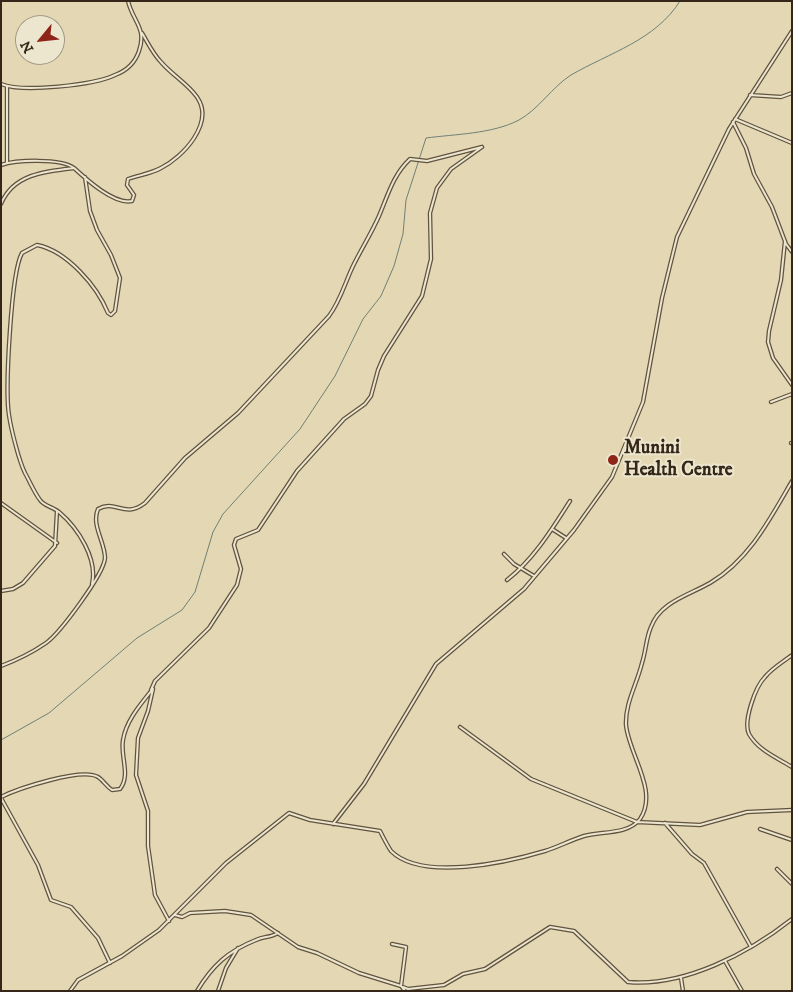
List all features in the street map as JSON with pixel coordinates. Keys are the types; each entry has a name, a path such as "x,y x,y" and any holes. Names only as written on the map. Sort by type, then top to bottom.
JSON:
{"street":[{"path":"1,165 33,160 66,164 110,195 124,201 132,201 134,195 127,185 128,179 153,172 173,161 188,146 201,124 198,98 162,63 142,33 128,1"},
{"path":"333,824 364,784 436,664 524,589 566,538 612,477 636,422 644,396 662,298 677,237 734,121 792,31"},
{"path":"1,84 7,87 58,87 114,76 136,59 142,33"},
{"path":"7,87 8,163"},
{"path":"750,95 781,96 792,92"},
{"path":"734,121 792,143"},
{"path":"734,121 746,148 754,174 772,206 785,241 792,252"},
{"path":"1,666 32,652 51,638 102,570 105,555 98,530 96,515 98,509 110,506 128,510 139,508 146,503 185,458 238,413 329,316 339,302 354,265 379,217 394,177 410,159 427,161 482,146 456,164 439,185 430,214 431,259 422,296 384,356 371,396 366,404 344,420 297,471 258,530 236,539 234,545 241,569 236,585 214,621 165,669 151,690 154,689"},
{"path":"1,204 13,185 20,180 37,174 74,168"},
{"path":"85,177 90,212 120,278 114,311 111,315 108,313 102,298 68,261 50,248 37,245 24,250 20,255 11,329 8,405 24,472 40,500 57,510 66,519 91,556 93,576 91,587"},
{"path":"785,241 782,280 768,342 774,358 792,385"},
{"path":"771,402 792,394"},
{"path":"70,991 78,980 110,963 147,939 169,921 226,863 289,813 310,820 380,831 391,850 396,854 422,865 447,868 499,862 533,854 598,832 618,831 637,822 646,808 647,794 630,746 626,715 636,677 642,667 651,626 662,609 718,578 743,556 792,481"},
{"path":"507,580 521,569 552,530 570,501"},
{"path":"1,503 57,543"},
{"path":"1,591 13,589 23,583 57,543 57,510"},
{"path":"552,530 566,538"},
{"path":"504,554 521,569 534,576"},
{"path":"792,655 771,671 760,683 746,726 753,740 760,747 792,767"},
{"path":"110,963 98,938 71,907 51,900 38,865 1,797 43,781 87,774 98,777 112,790 120,789 124,780 122,742 124,733 133,716 154,689"},
{"path":"154,689 138,738 136,775 148,811 148,846 155,895 169,921"},
{"path":"460,727 531,779 637,822 700,825 747,812 792,810"},
{"path":"664,822 692,854 704,863 751,947"},
{"path":"760,829 792,840"},
{"path":"777,869 792,884"},
{"path":"175,915 182,917 190,913 206,914 215,911 240,912 254,916 298,947 317,953 359,973 408,989 444,985 463,974 481,971 550,927 574,931 628,982 681,978 724,961 751,947 792,919"},
{"path":"196,991 215,964 239,947 257,939 272,937 278,933"},
{"path":"392,944 406,947 402,986 405,991"},
{"path":"218,991 226,968 239,947"},
{"path":"724,961 742,991"},
{"path":"681,978 683,991"}],"waterway":[{"path":"1,740 49,713 137,638 182,610 195,592 213,532 223,514 300,429 335,376 363,319 381,296 394,266 403,234 406,200 426,138 486,131 519,120 533,110 571,75 645,36 658,26 680,1"}],"place":[{"name":"Munini Health Centre","path":"613,460"}]}
